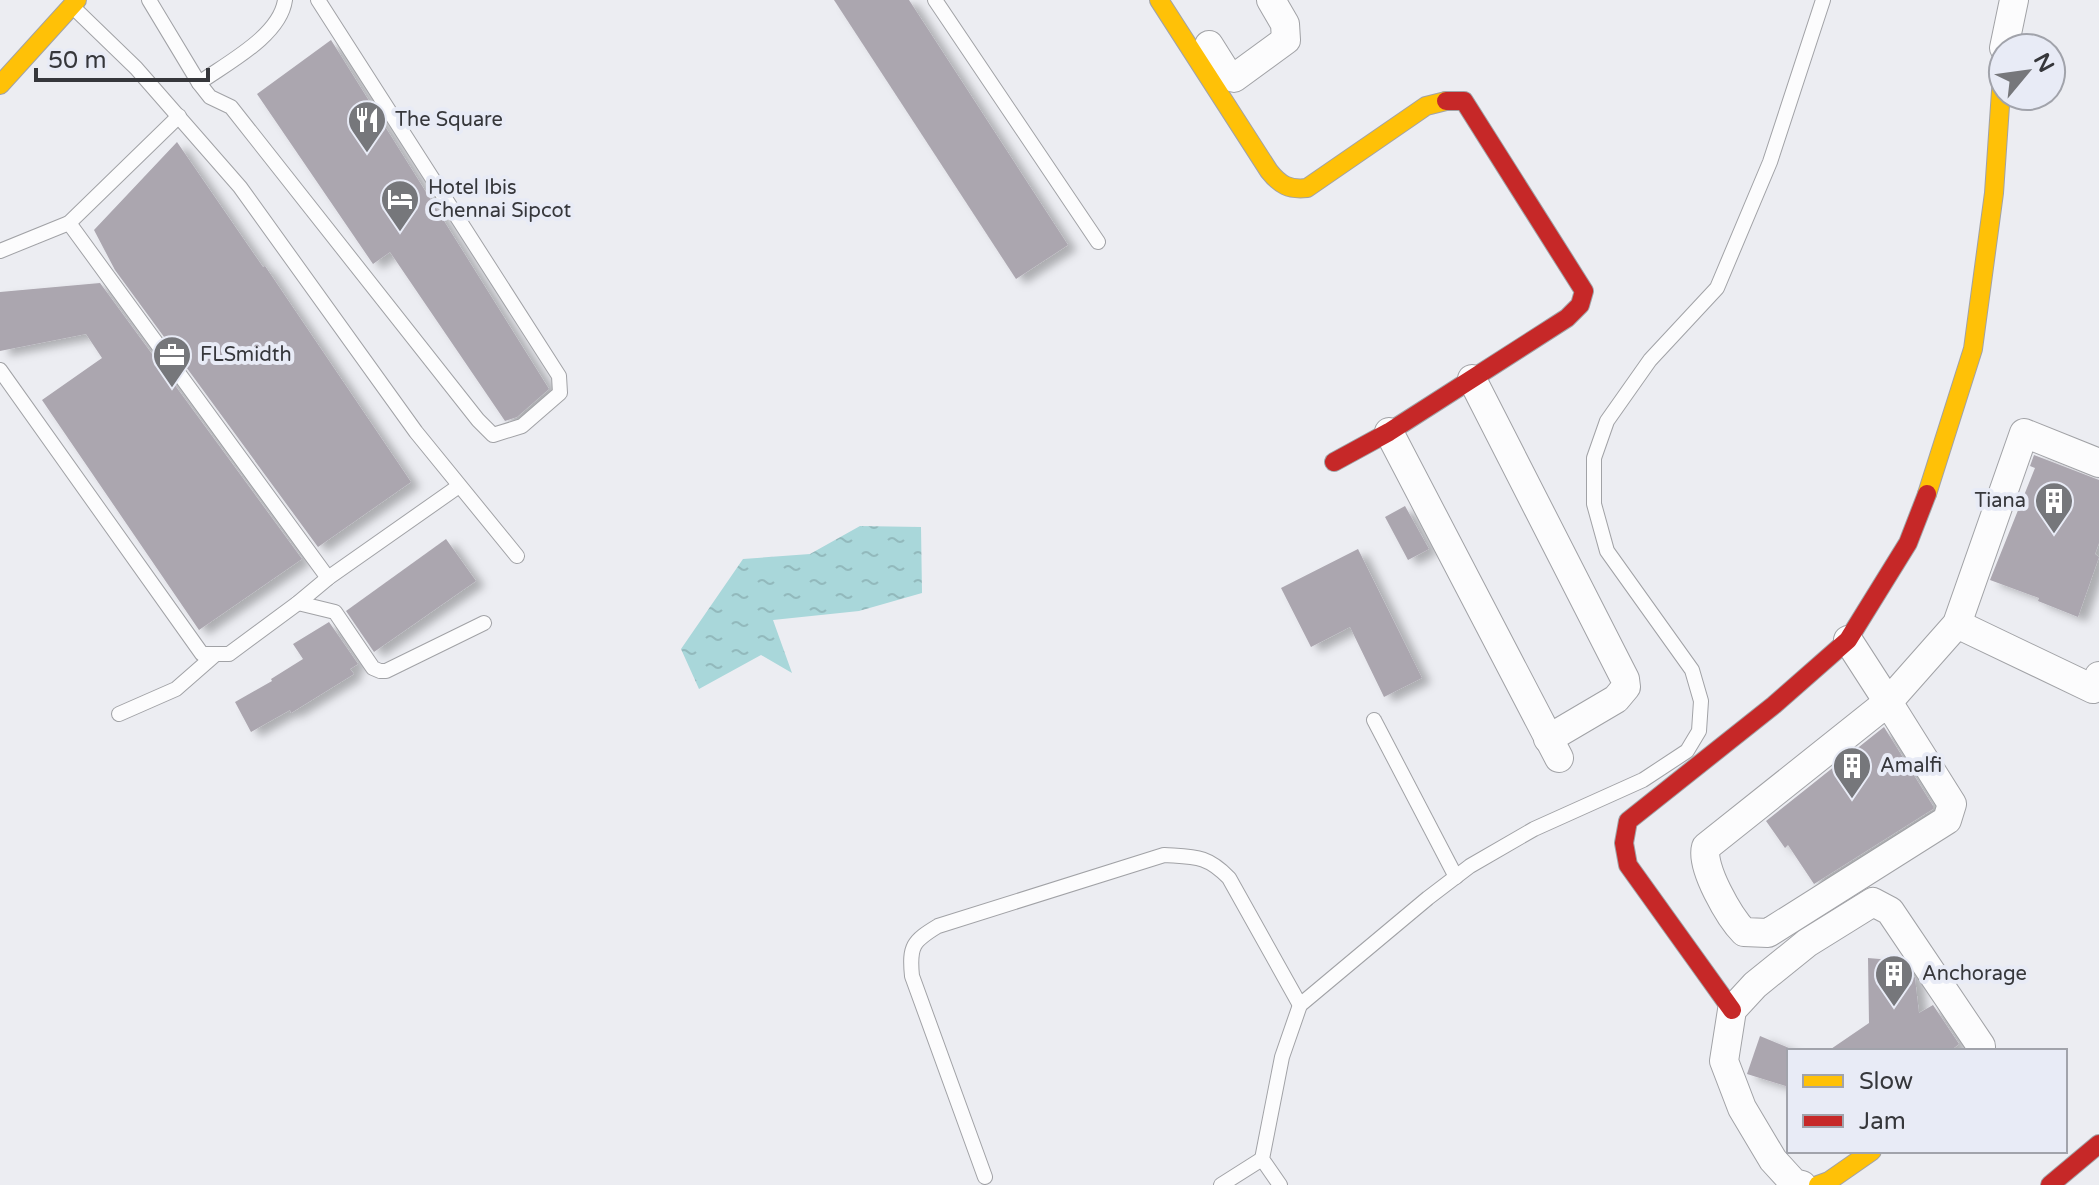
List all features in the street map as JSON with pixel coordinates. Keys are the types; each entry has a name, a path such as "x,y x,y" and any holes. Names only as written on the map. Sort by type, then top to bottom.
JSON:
{"street":[{"path":"1159,0 1269,171 1280,186 1291,191 1307,188 1426,106 1445,101 1464,101 1584,291 1580,305 1567,318 1389,432 1334,462"},
{"path":"1181,0 1226,72 1234,78 1286,40 1285,24 1271,0"},
{"path":"2007,32 2014,0"},
{"path":"0,85 74,3"},
{"path":"1732,1010 1628,865 1622,849 1623,836 1628,821 1774,705 1848,640 1908,543 1920,515 1973,349 1994,193 2000,112"},
{"path":"1389,432 1554,748 1616,699 1626,687 1625,679 1472,379"},
{"path":"1848,640 1888,702 1952,804 1951,811 1942,825 1768,933 1744,932 1732,920 1704,859 1706,847 1888,702 1957,624 2024,433 2099,463"},
{"path":"1957,624 2093,689 2099,676"},
{"path":"1802,1185 1794,1183 1773,1160 1742,1108 1724,1061 1732,1010 1755,985 1807,943 1873,902 1890,911 1981,1049"},
{"path":"1795,917 1807,943"},
{"path":"2050,1185 2099,1144"},
{"path":"1818,1185 1829,1181 1869,1153"}],"lane":[{"path":"149,0 199,83 210,97 231,107 478,420 493,435 522,426 560,393 559,376 318,0"},
{"path":"199,83 266,35 283,14 285,0"},
{"path":"935,0 1098,242"},
{"path":"1280,1185 1262,1159 1282,1057 1300,1005 1456,877 1534,829 1643,780 1687,751 1699,731 1701,701 1692,670 1607,551 1594,504 1594,458 1607,421 1650,360 1717,288 1770,162 1823,0"},
{"path":"74,3 136,68 240,187 416,432 517,556"},
{"path":"0,251 69,223 179,116"},
{"path":"69,223 328,578"},
{"path":"0,370 202,654 229,654 328,578 459,486"},
{"path":"298,603 335,612 373,668 380,671 386,671 484,623"},
{"path":"119,714 176,689 216,654"},
{"path":"1374,720 1456,877"},
{"path":"985,1177 912,976 909,953 919,937 938,926 1164,855 1195,857 1215,863 1229,878 1300,1005"},
{"path":"1221,1185 1262,1159"}],"water":[{"path":"860,526 921,527 922,593 859,611 773,620 792,673 761,655 699,689 681,649 743,559 810,554"}],"building":[{"path":"834,0 909,0 1068,245 1016,279"},
{"path":"331,40 549,389 517,417 505,421 390,252 373,264 257,94"},
{"path":"177,142 411,482 318,547 115,270 94,230"},
{"path":"100,283 302,559 199,630 42,400 102,358 86,334 0,351 0,292"},
{"name":"Tiana","path":"2034,455 2099,480 2099,543 2095,554 2099,557 2078,617 1990,580 2035,468 2030,466"},
{"path":"1405,506 1429,549 1408,560 1385,517"},
{"path":"446,539 476,581 374,652 346,611"},
{"path":"1358,549 1422,678 1384,697 1350,627 1311,647 1281,588"},
{"path":"329,622 358,664 350,669 354,674 291,713 290,710 251,732 235,702 303,659 293,644"},
{"name":"Amalfi","path":"1884,727 1933,809 1814,884 1788,845 1785,848 1766,821"},
{"name":"Anchorage","path":"1868,958 1903,961 1915,978 1919,1013 1933,1005 1959,1044 1953,1049 1831,1049 1869,1023"},
{"path":"1760,1036 1789,1048 1787,1086 1747,1074"}],"traffic: slow":[{"path":"0,85 77,0"},
{"path":"1159,0 1269,171 1290,187 1307,188 1426,106 1446,101"},
{"path":"1927,494 1973,349 1994,193 2000,112"},
{"path":"1818,1185 1829,1181 1869,1153"}],"traffic: jam":[{"path":"1334,462 1389,432 1567,318 1580,305 1584,291 1464,101 1446,101"},
{"path":"1732,1010 1628,865 1624,843 1628,821 1774,705 1848,640 1908,543 1927,494"},
{"path":"2050,1185 2099,1144"}],"place":[{"name":"The Square","path":"367,154"},
{"name":"Hotel Ibis Chennai Sipcot","path":"400,233"},
{"name":"FLSmidth","path":"172,389"},
{"name":"Tiana","path":"2054,535"},
{"name":"Amalfi","path":"1852,800"},
{"name":"Anchorage","path":"1894,1008"}]}
